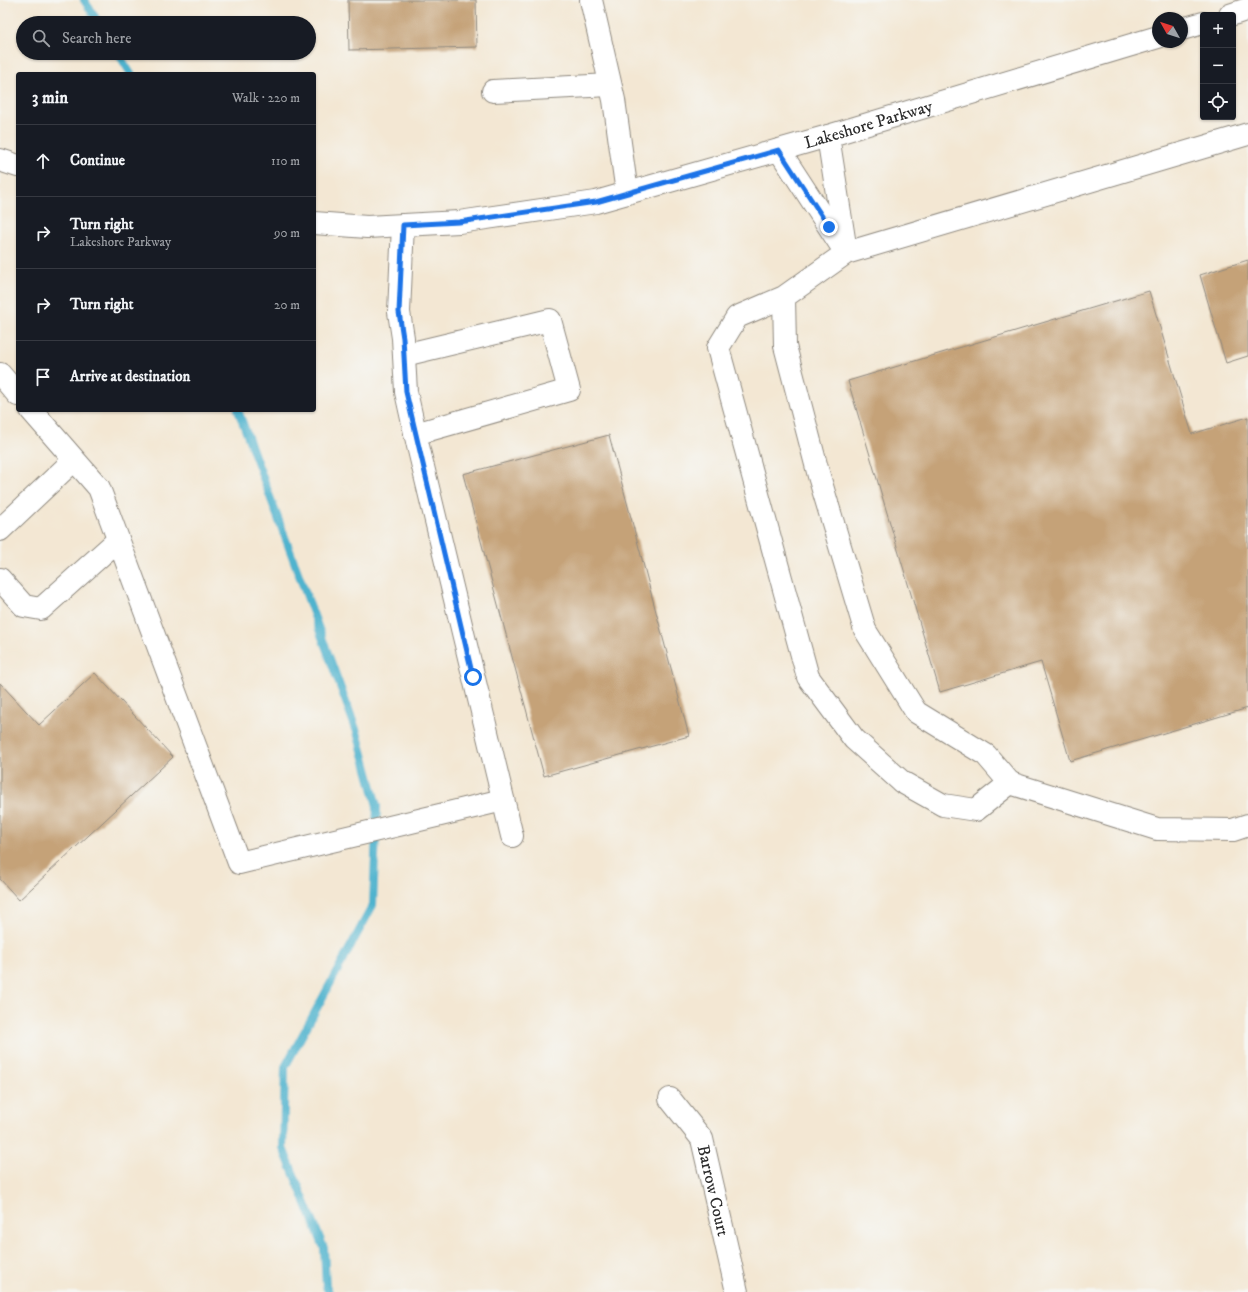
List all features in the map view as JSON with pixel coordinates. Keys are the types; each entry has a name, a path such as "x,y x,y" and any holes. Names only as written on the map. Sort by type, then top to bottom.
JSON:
{"street":[{"path":"592,0 610,85 627,194"},
{"path":"1236,13 1248,10"},
{"path":"1188,28 1200,24"},
{"name":"Lakeshore Parkway","path":"316,223 367,227 467,221 596,202 828,136 1152,39"},
{"path":"493,91 610,85"},
{"path":"1010,783 976,810 943,805 902,782 854,739 808,677 718,348 737,317 784,297 846,253 1248,134"},
{"path":"828,136 846,253"},
{"path":"779,150 846,253"},
{"path":"0,160 16,165"},
{"path":"403,225 399,312 404,355 406,392 512,836"},
{"path":"784,297 785,346 819,476 865,630 916,712 986,755 1010,783 1157,829 1234,830 1248,825"},
{"path":"404,355 550,320 569,390 415,434"},
{"path":"0,374 16,393"},
{"path":"33,412 99,488 239,863 503,800"},
{"path":"0,530 74,460"},
{"path":"0,579 24,606 41,609 118,540"},
{"name":"Barrow Court","path":"670,1098 702,1139 737,1292"}],"building":[{"path":"348,0 476,0 477,47 349,50"},
{"path":"1248,260 1248,356 1226,363 1200,275"},
{"path":"1149,291 1192,434 1248,417 1248,708 1070,761 1041,662 940,692 848,381"},
{"path":"609,435 689,736 544,776 463,474"},
{"path":"95,673 173,757 19,900 0,879 0,683 39,725"}],"waterway":[{"path":"84,0 94,16"},
{"path":"122,60 130,72"},
{"path":"239,412 357,732 377,806 373,905 285,1067 283,1148 324,1248 326,1287 329,1292"}],"route":[{"path":"473,677 406,392 403,338 399,312 403,225 459,222 596,202 779,150 829,227"}]}
